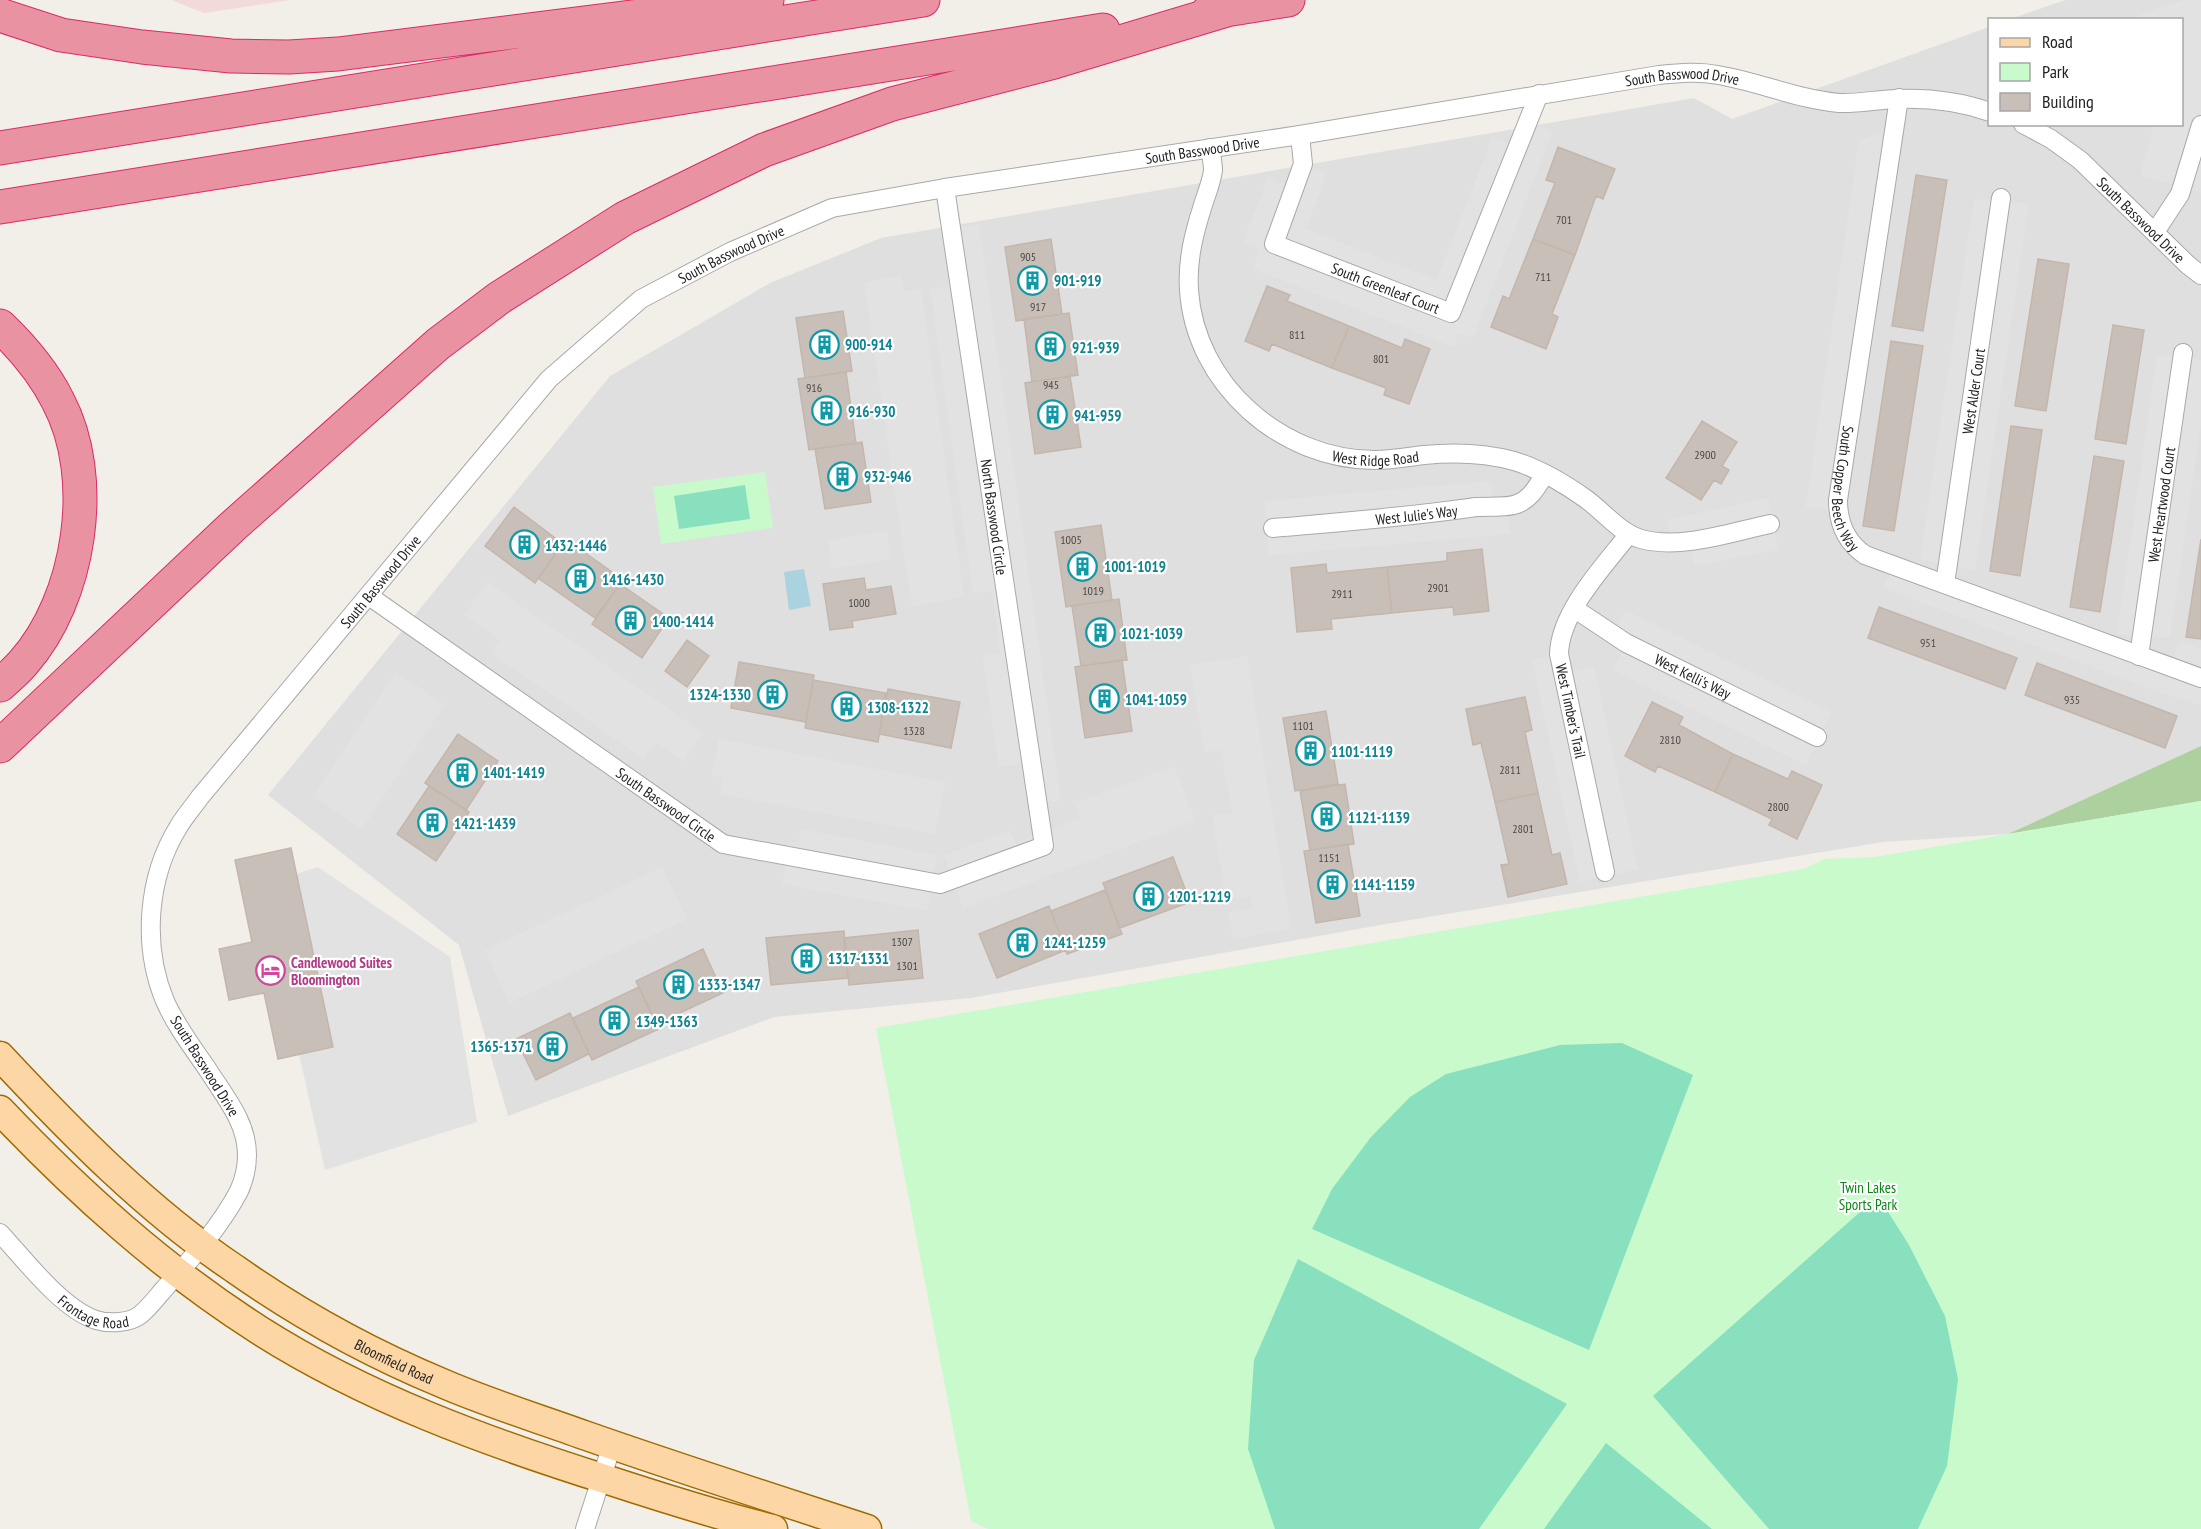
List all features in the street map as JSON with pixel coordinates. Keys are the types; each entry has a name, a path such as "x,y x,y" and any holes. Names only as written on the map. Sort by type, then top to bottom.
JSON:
{"highway":[{"path":"0,15 61,35 142,47 231,56 289,57 349,52 767,0"},
{"path":"0,148 923,0"},
{"path":"0,207 1288,0"},
{"path":"0,746 232,527 438,344 499,297 624,218 764,150 892,104 1054,62 1230,9"},
{"path":"0,326 15,340 40,371 59,403 72,439 77,467 80,519 73,560 61,599 45,632 24,662 0,685"}],"main road":[{"name":"Bloomfield Road","path":"0,1056 85,1144 165,1216 191,1259 260,1331 358,1385 432,1419 602,1479 773,1529"},
{"name":"Bloomfield Road","path":"0,1110 47,1159 144,1248 235,1270 359,1344 442,1384 612,1444 867,1529"}],"street":[{"name":"South Basswood Drive","path":"191,1259 239,1190 247,1157 246,1140 240,1120 176,1022 165,1000 155,969 151,936 152,903 157,876 178,826 549,379 641,299 730,252 832,208 945,188 1300,135 1539,94 1688,72 1736,78 1814,100 1842,103 1899,98 1953,103 1988,112"},
{"name":"South Greenleaf Court","path":"1300,135 1303,164 1274,244 1451,313 1539,94"},
{"name":"South Copper Beech Way","path":"1899,98 1838,500 1838,516 1848,539 1865,555 2201,678"},
{"path":"2155,232 2180,194 2201,124"},
{"name":"South Basswood Drive","path":"2026,126 2051,139 2080,160 2201,275"},
{"name":"West Ridge Road","path":"1210,148 1213,172 1192,244 1188,269 1189,291 1196,329 1206,353 1224,384 1247,409 1281,435 1299,444 1336,456 1376,460 1437,454 1479,454 1518,462 1545,474 1586,500 1629,534 1640,539 1671,543 1770,524"},
{"name":"North Basswood Circle","path":"945,188 1044,846"},
{"name":"West Alder Court","path":"1945,584 2001,198"},
{"name":"West Heartwood Court","path":"2139,656 2183,353"},
{"name":"West Julie's Way","path":"1273,528 1518,504 1534,492 1545,474"},
{"name":"West Timber's Trail","path":"1605,872 1559,654 1560,641 1584,591 1629,534"},
{"name":"South Basswood Circle","path":"369,596 723,844 940,884 1044,846"},
{"name":"West Kelli's Way","path":"1575,609 1626,643 1817,737"},
{"name":"Frontage Road","path":"0,1233 65,1302 81,1314 99,1321 121,1322 139,1316 191,1259"},
{"path":"585,1529 612,1444"}],"shaded area":[{"path":"171,0 290,0 204,13"},
{"path":"2065,0 2201,0 2201,746 2008,834 1883,842 1386,924 971,998 774,1017 508,1116 459,945 268,795 610,376 770,283 881,238 1694,98 1732,119 1988,27 1988,126 2183,126 2183,18 2013,18"},
{"path":"2183,0 2201,0 2201,193 2140,175 2154,126 2183,126 2183,18 2137,18 2138,15"},
{"path":"1527,121 1553,131 1473,338 1459,333 1454,347 1253,269 1260,249 1243,242 1268,178 1294,188 1303,164 1327,173 1306,229 1437,280 1492,138 1517,147"},
{"path":"1884,133 1832,511 1806,507 1859,140"},
{"path":"1974,199 2029,203 1975,571 1920,560"},
{"path":"979,224 1061,801 1043,803 1037,762 999,767 983,656 1000,653 992,591 973,593 930,289 950,286 942,230"},
{"path":"901,276 904,291 921,289 964,596 912,607 864,282"},
{"path":"2157,355 2201,360 2201,425 2170,638 2117,634"},
{"path":"1491,481 1493,505 1507,506 1510,534 1269,555 1265,501"},
{"path":"1768,498 1778,550 1694,566 1689,541 1671,543 1667,520"},
{"path":"887,531 891,559 832,569 828,540"},
{"path":"1892,571 2165,672 2181,641 2201,649 2201,705 2161,693 1883,588"},
{"path":"487,582 703,733 684,761 656,742 644,759 491,653 500,640 464,615"},
{"path":"1625,610 1831,712 1806,765 1613,670 1626,643 1613,635"},
{"path":"1559,654 1564,673 1594,667 1638,869 1580,882 1532,660"},
{"path":"1247,656 1291,929 1233,939 1228,913 1252,908 1250,896 1226,900 1212,816 1232,813 1221,750 1204,752 1190,665"},
{"path":"396,672 445,705 362,829 313,796"},
{"path":"719,739 945,782 935,834 720,794 723,778 712,776"},
{"path":"1174,766 1195,821 963,908 944,855 1010,831 1015,843 1080,819 1075,803"},
{"path":"801,829 937,855 927,911 782,884 790,842 799,843"},
{"path":"318,867 450,957 477,1122 325,1170 299,1054 333,1047 296,874"},
{"path":"662,867 687,919 509,1003 485,950"}],"green space":[{"path":"765,472 773,528 661,544 653,487"},
{"path":"745,485 750,519 679,529 674,496"},
{"path":"2201,746 2201,801 2008,834"},
{"name":"Twin Lakes Sports Park","path":"2201,801 2201,1529 988,1529 971,1521 876,1028 1803,869 1824,859 1875,857"},
{"path":"1622,1043 1693,1075 1589,1350 1312,1229 1332,1189 1371,1137 1410,1097 1446,1074 1560,1045"},
{"path":"1878,1196 1909,1245 1945,1316 1958,1379 1947,1466 1918,1529 1769,1529 1653,1396"},
{"path":"1298,1259 1567,1404 1479,1529 1275,1529 1248,1449 1254,1360"},
{"path":"1606,1443 1712,1529 1544,1529"}],"water":[{"path":"804,569 811,606 789,610 784,572"}],"building":[{"path":"1558,147 1615,169 1603,199 1596,196 1575,255 1533,239 1555,183 1546,180"},
{"path":"1916,175 1947,180 1923,331 1892,326"},
{"name":"901-919","path":"1051,239 1062,314 1016,321 1005,247"},
{"path":"1533,239 1575,255 1552,314 1558,317 1546,349 1491,327 1503,296 1509,299"},
{"path":"2038,259 2069,264 2046,411 2015,406"},
{"path":"1267,286 1290,295 1287,301 1349,326 1332,368 1272,344 1269,351 1245,341"},
{"name":"900-914","path":"843,311 852,371 805,378 796,318"},
{"name":"921-939","path":"1069,313 1078,375 1032,382 1024,319"},
{"path":"2113,325 2144,330 2126,444 2095,439"},
{"path":"1349,326 1402,348 1405,339 1430,349 1409,404 1384,395 1386,388 1332,368"},
{"path":"1891,341 1923,346 1894,531 1863,526"},
{"name":"916-930","path":"846,372 856,443 809,450 798,379"},
{"name":"941-959","path":"1070,376 1081,447 1035,454 1025,383"},
{"path":"1702,421 1737,442 1722,466 1729,470 1721,484 1714,480 1701,500 1666,478"},
{"path":"2011,426 2042,430 2020,576 1990,571"},
{"name":"932-946","path":"862,442 871,502 825,509 815,449"},
{"path":"2094,456 2124,461 2100,612 2070,607"},
{"name":"1432-1446","path":"514,507 563,544 535,583 485,546"},
{"name":"1001-1019","path":"1101,525 1112,600 1066,607 1055,532"},
{"name":"1416-1430","path":"566,539 623,580 595,618 538,578"},
{"path":"2201,539 2201,639 2186,637"},
{"path":"1482,549 1489,611 1454,615 1453,607 1392,613 1387,567 1447,561 1447,553"},
{"path":"1326,564 1327,573 1387,567 1392,613 1331,619 1332,629 1297,632 1291,568"},
{"path":"864,578 866,590 891,586 896,614 852,621 853,627 830,630 823,584"},
{"name":"1400-1414","path":"620,584 669,618 642,658 592,624"},
{"name":"1021-1039","path":"1119,599 1127,660 1081,666 1072,606"},
{"path":"1879,607 2017,658 2005,689 1868,638"},
{"path":"687,640 709,656 687,687 665,671"},
{"name":"1041-1059","path":"1122,660 1132,731 1085,738 1075,667"},
{"name":"1324-1330","path":"739,662 814,675 806,722 731,708"},
{"path":"2037,663 2177,716 2165,748 2025,695"},
{"name":"1308-1322","path":"813,680 886,693 878,742 805,728"},
{"path":"888,689 960,702 951,748 879,734"},
{"path":"1525,697 1532,730 1525,732 1538,793 1495,802 1481,743 1473,745 1466,709"},
{"path":"1652,702 1683,717 1679,725 1733,754 1715,792 1658,766 1655,772 1625,756"},
{"name":"1101-1119","path":"1326,711 1338,784 1295,791 1283,718"},
{"name":"1401-1419","path":"458,734 498,761 466,810 425,783"},
{"path":"1733,754 1788,779 1792,771 1822,785 1797,839 1769,825 1772,819 1715,792"},
{"name":"1121-1139","path":"1345,784 1354,844 1310,850 1300,791"},
{"name":"1421-1439","path":"429,786 469,812 436,861 397,834"},
{"path":"1538,793 1552,855 1560,853 1567,884 1508,897 1501,865 1509,864 1495,802"},
{"name":"1141-1159","path":"1348,844 1360,916 1316,923 1304,851"},
{"name":"Candlewood Suites Bloomington","path":"291,848 333,1047 278,1059 264,993 229,1000 219,949 252,942 235,860"},
{"name":"1201-1219","path":"1173,857 1190,902 1120,928 1103,883"},
{"path":"1105,890 1122,934 1067,954 1051,911"},
{"name":"1241-1259","path":"1049,906 1066,950 997,978 979,934"},
{"path":"918,930 923,978 849,985 844,938"},
{"name":"1317-1331","path":"844,931 848,978 771,985 766,938"},
{"name":"1333-1347","path":"703,949 723,993 656,1024 636,981"},
{"name":"1349-1363","path":"639,987 659,1029 592,1060 573,1018"},
{"name":"1365-1371","path":"570,1013 589,1054 536,1080 516,1039"}],"place":[{"name":"901-919","path":"1033,280"},
{"name":"900-914","path":"824,344"},
{"name":"921-939","path":"1051,347"},
{"name":"916-930","path":"827,411"},
{"name":"941-959","path":"1053,415"},
{"name":"932-946","path":"843,476"},
{"name":"1432-1446","path":"524,545"},
{"name":"1001-1019","path":"1083,566"},
{"name":"1416-1430","path":"581,579"},
{"name":"1400-1414","path":"631,621"},
{"name":"1021-1039","path":"1100,633"},
{"name":"1324-1330","path":"772,694"},
{"name":"1041-1059","path":"1104,699"},
{"name":"1308-1322","path":"846,707"},
{"name":"1101-1119","path":"1310,751"},
{"name":"1401-1419","path":"462,772"},
{"name":"1121-1139","path":"1327,817"},
{"name":"1421-1439","path":"433,823"},
{"name":"1141-1159","path":"1332,884"},
{"name":"1201-1219","path":"1148,896"},
{"name":"1241-1259","path":"1023,942"},
{"name":"1317-1331","path":"807,958"},
{"name":"Candlewood Suites Bloomington","path":"270,971"},
{"name":"1333-1347","path":"678,984"},
{"name":"1349-1363","path":"615,1021"},
{"name":"1365-1371","path":"553,1046"}]}
